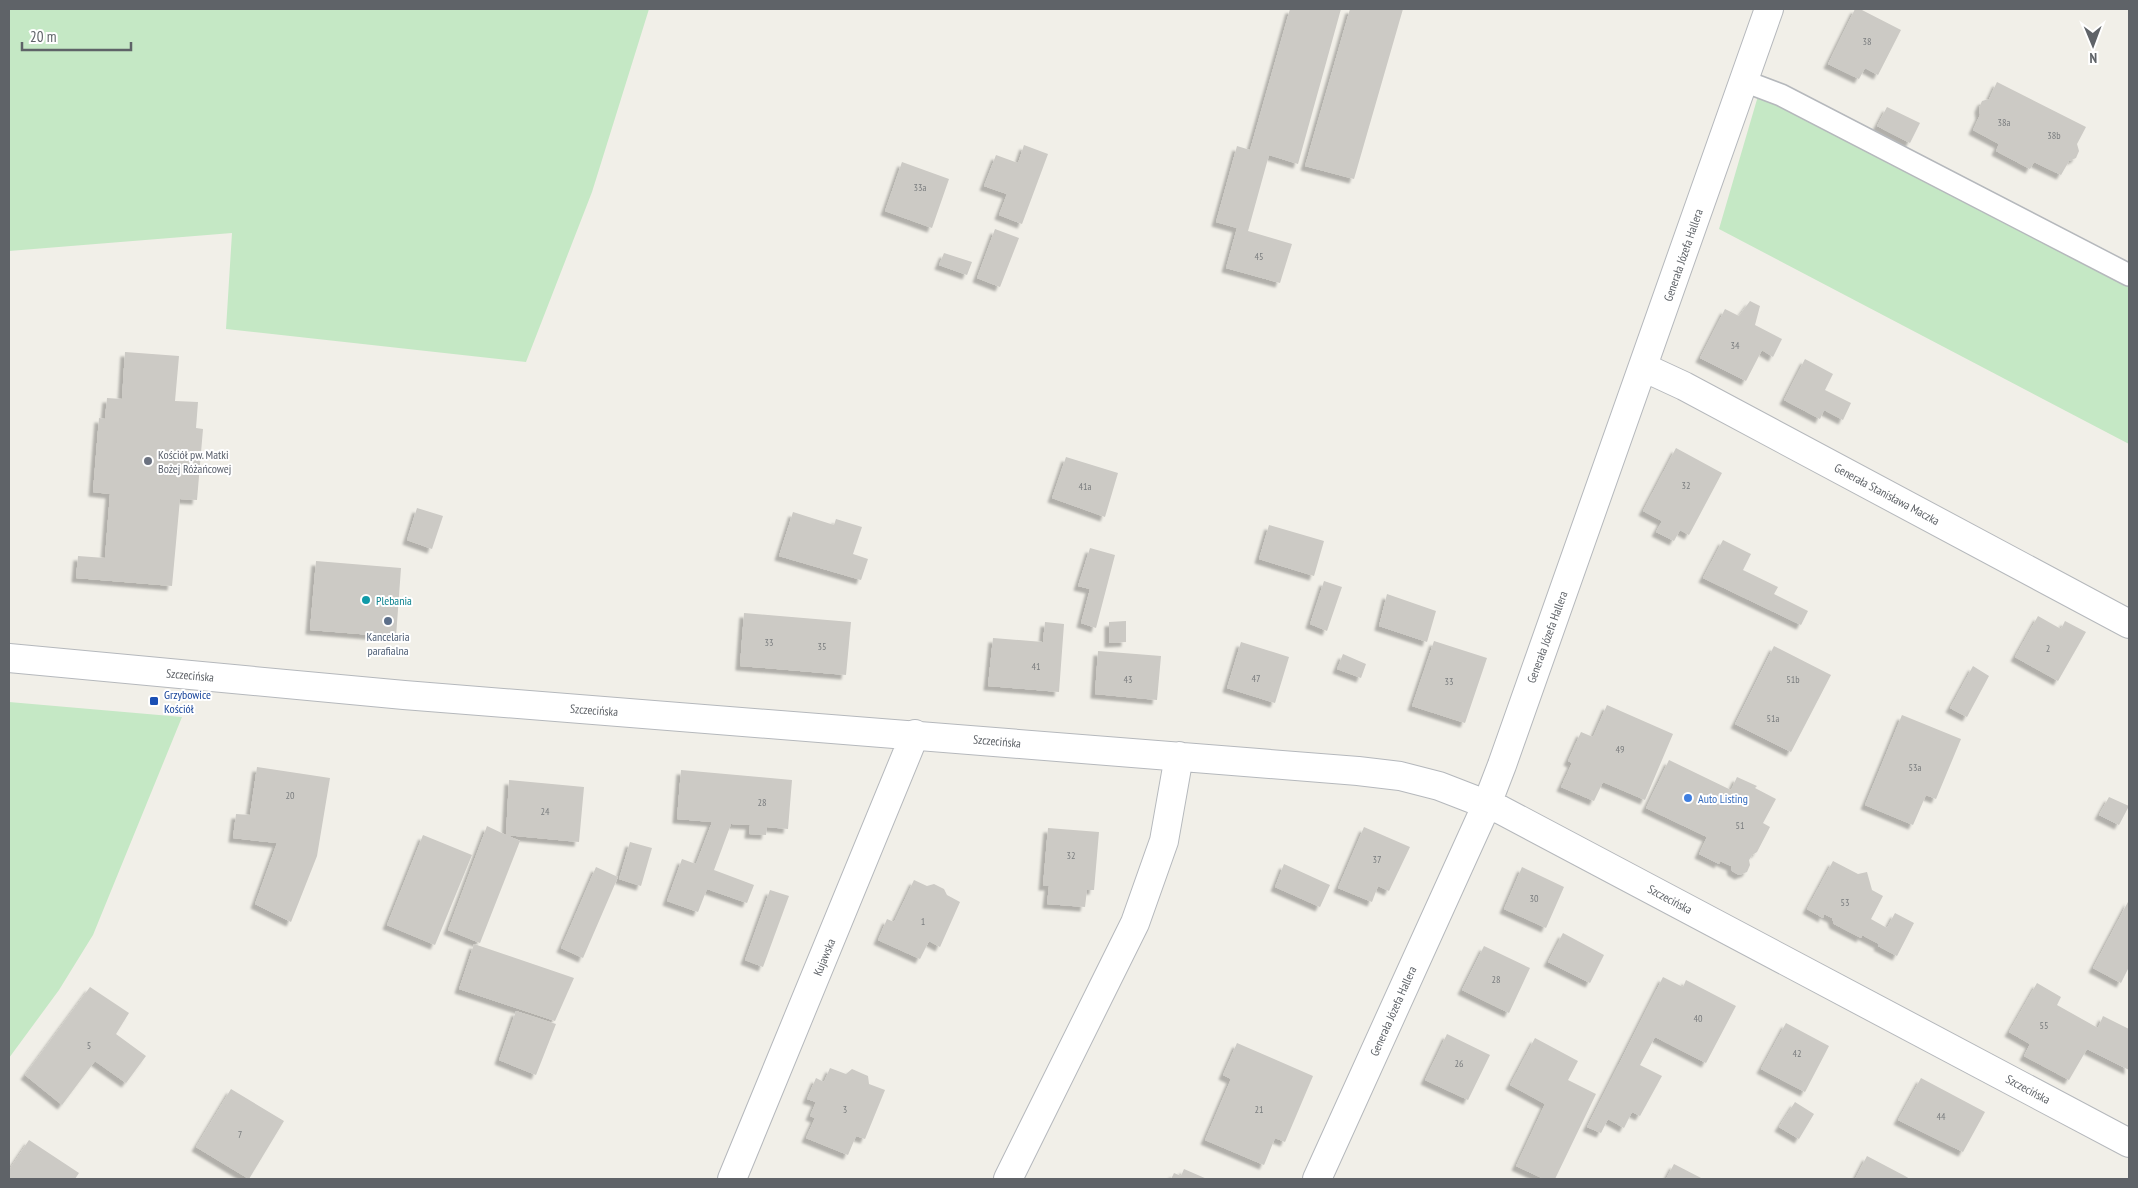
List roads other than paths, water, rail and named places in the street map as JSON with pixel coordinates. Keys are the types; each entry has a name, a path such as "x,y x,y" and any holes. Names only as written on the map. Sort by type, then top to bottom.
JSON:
{"street":[{"name":"Generała Józefa Hallera","path":"1317,1179 1486,804 1769,9"},
{"name":"Generała Stanisława Maczka","path":"1643,367 1684,386 2129,624"},
{"name":"Szczecińska","path":"9,658 404,695 915,734 1400,776 1439,786 1486,804 2129,1143"},
{"name":"Kujawska","path":"732,1179 915,734"},
{"path":"1008,1179 1135,923 1164,841 1179,756"}],"lane":[{"path":"1744,81 1781,94 2129,275"}],"place":[{"name":"Kościół pw. Matki Bożej Różańcowej","path":"148,461"},
{"name":"Plebania","path":"366,600"},
{"name":"Kancelaria parafialna","path":"388,621"},
{"name":"Grzybowice Kościół","path":"154,701"},
{"name":"Auto Listing","path":"1688,798"}]}
